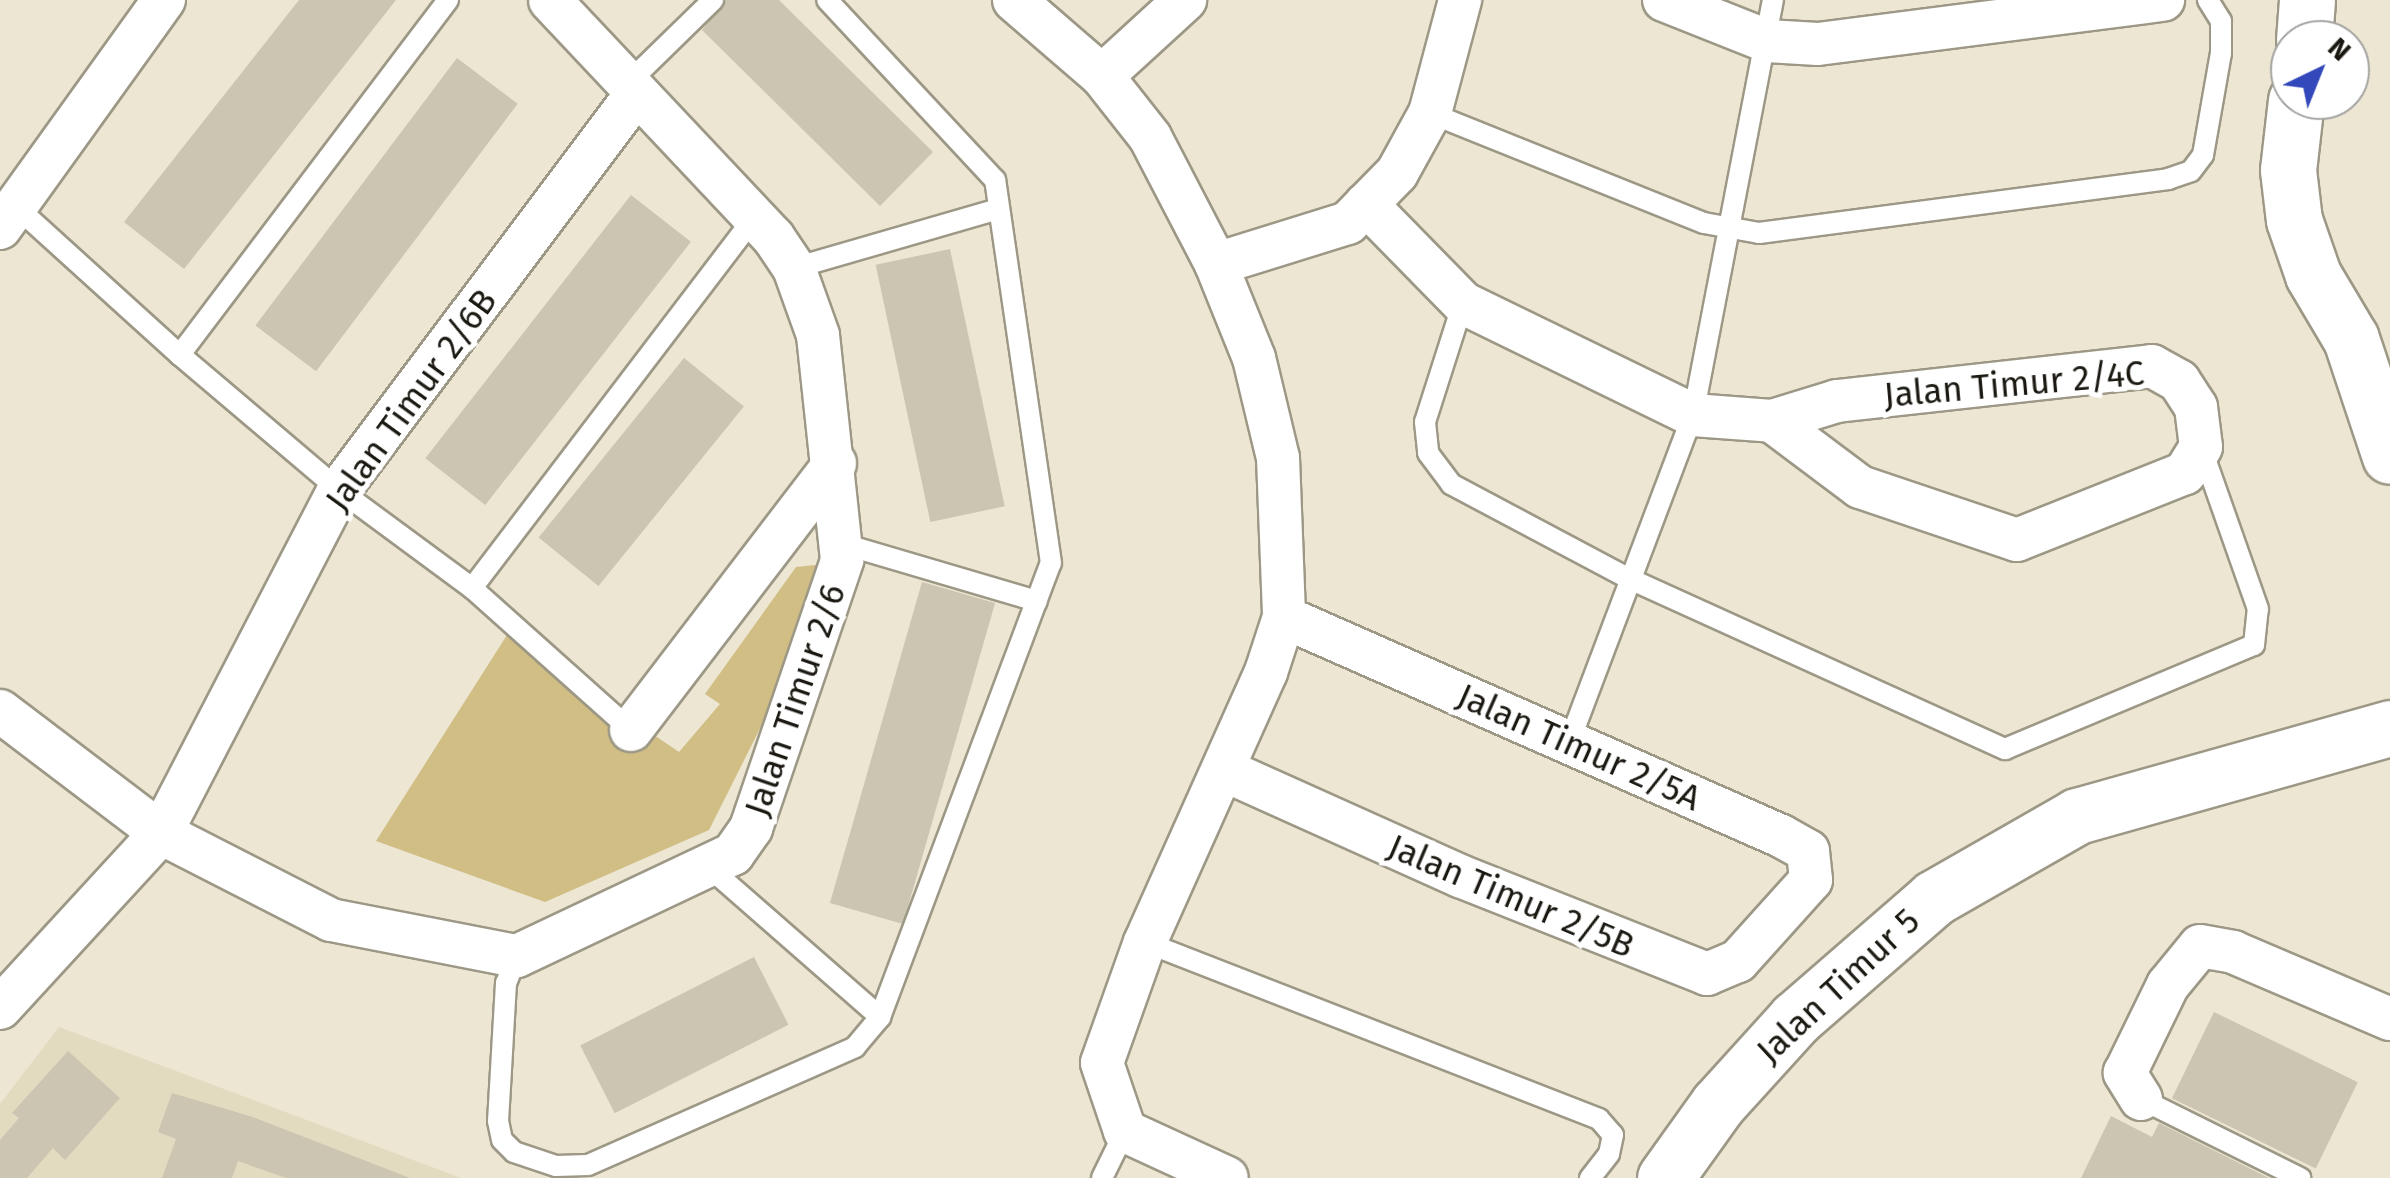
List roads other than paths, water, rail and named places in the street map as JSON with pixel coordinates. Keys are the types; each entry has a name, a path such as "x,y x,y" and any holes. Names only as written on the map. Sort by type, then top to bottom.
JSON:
{"street":[{"path":"4,208 164,0"},
{"name":"Jalan Timur 2/6","path":"516,956 712,869 751,828 837,589 842,544 818,336 794,268 754,218 550,0"},
{"path":"1014,0 1102,76 1150,137 1216,264 1254,358 1278,458 1284,617 1224,770 1145,942 1102,1063 1124,1131 1227,1178"},
{"path":"1102,76 1184,0"},
{"path":"1216,264 1308,240 1348,223 1397,173 1430,112 1460,0"},
{"path":"1664,0 1770,21 1818,44 2163,0"},
{"name":"Jalan Timur 2/6B","path":"0,1008 160,833 340,490 632,88"},
{"path":"2294,120 2288,170 2294,220 2313,275 2351,340 2390,456"},
{"name":"Jalan Timur 2/4C","path":"1366,204 1463,303 1693,414 1772,421 1837,401 2152,366 2179,382 2196,407 2201,447"},
{"path":"1772,421 1860,486 2017,540 2185,473 2201,447"},
{"path":"631,730 835,462"},
{"name":"Jalan Timur 2/5A","path":"1284,617 1570,740 1808,851 1812,880 1788,913"},
{"path":"0,711 160,833 332,920 516,956"},
{"name":"Jalan Timur 5","path":"1664,1178 1718,1104 1794,1019 1934,898 2078,816 2390,728"},
{"name":"Jalan Timur 2/5B","path":"1224,770 1460,876 1706,974 1738,961 1788,913"},
{"path":"2141,1099 2124,1074 2168,985 2200,946 2233,952 2390,1019"}],"lane":[{"path":"180,355 448,0"},
{"path":"632,88 714,0"},
{"path":"516,956 506,982 498,1120 502,1140 514,1152 556,1166 588,1164 855,1048 880,1017 1037,601 1051,543 995,180 983,162 827,0"},
{"path":"1430,112 1704,223 1759,232 2168,180 2191,170 2203,155 2221,53 2221,21 2208,0"},
{"path":"1570,740 1693,414 1734,228 1770,21"},
{"path":"4,208 340,490 472,588 631,730"},
{"path":"794,268 999,209"},
{"path":"472,588 754,218"},
{"path":"1463,303 1426,422 1428,453 1451,484 1630,579 2005,748 2254,645 2258,610 2201,447"},
{"path":"842,544 1037,601"},
{"path":"712,869 880,1017"},
{"path":"1145,942 1599,1119 1612,1134 1609,1154 1590,1178"},
{"path":"2141,1099 2300,1178"},
{"path":"1102,1178 1124,1131"}]}
